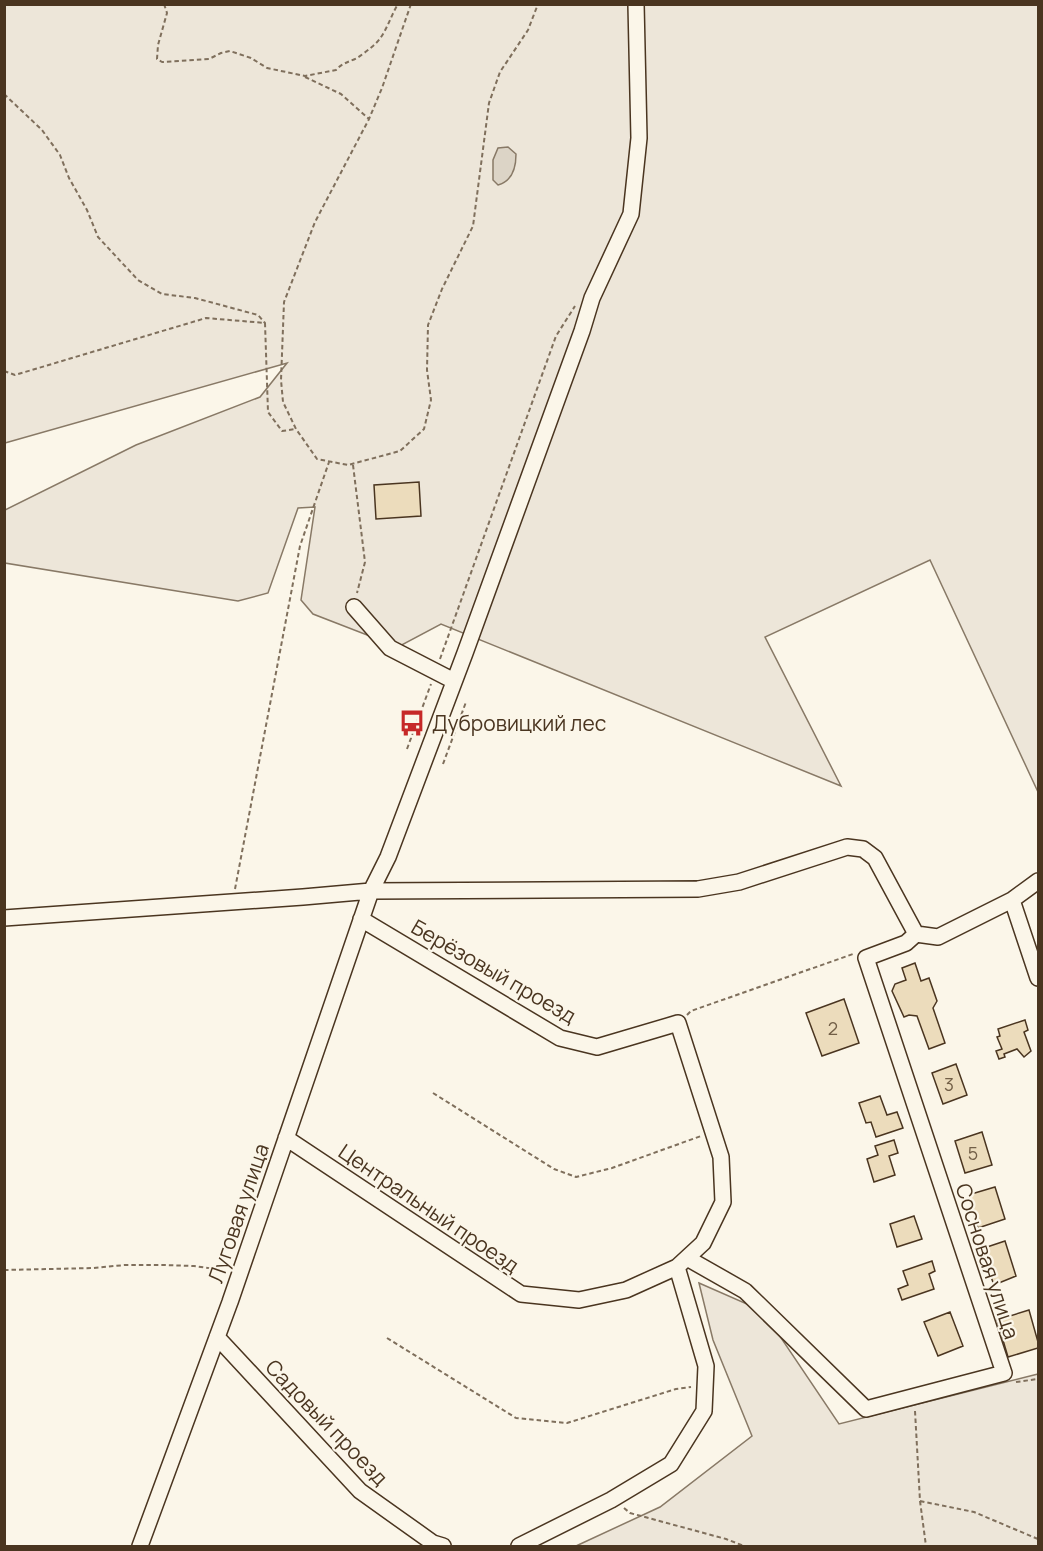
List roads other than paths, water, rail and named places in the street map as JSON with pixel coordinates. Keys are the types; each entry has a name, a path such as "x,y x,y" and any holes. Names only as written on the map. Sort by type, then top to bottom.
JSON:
{"street":[{"name":"Луговая улица","path":"140,1546 216,1341 370,891 388,857 454,681 582,331 592,297 631,214 639,138 636,4"},
{"path":"354,607 390,648 454,681"},
{"path":"4,918 370,891 698,889 739,882 847,847 863,849 875,858 916,934 938,937 1012,900 1038,881"},
{"path":"1012,900 1038,978"},
{"name":"Берёзовый проезд","path":"361,919 560,1038 597,1047 678,1023"},
{"name":"Сосновая улица","path":"682,1262 745,1291 866,1409 1004,1373 866,958 906,943 916,934"},
{"name":"Центральный проезд","path":"286,1138 521,1294 579,1300 626,1290 682,1262 703,1243 723,1202 721,1157 678,1023"},
{"path":"519,1546 611,1500 671,1464 704,1411 706,1366 682,1262"},
{"path":"216,1341 233,1370"},
{"name":"Садовый проезд","path":"216,1341 360,1491 436,1545"}],"place":[{"name":"Дубровицкий лес","path":"412,723"}]}
